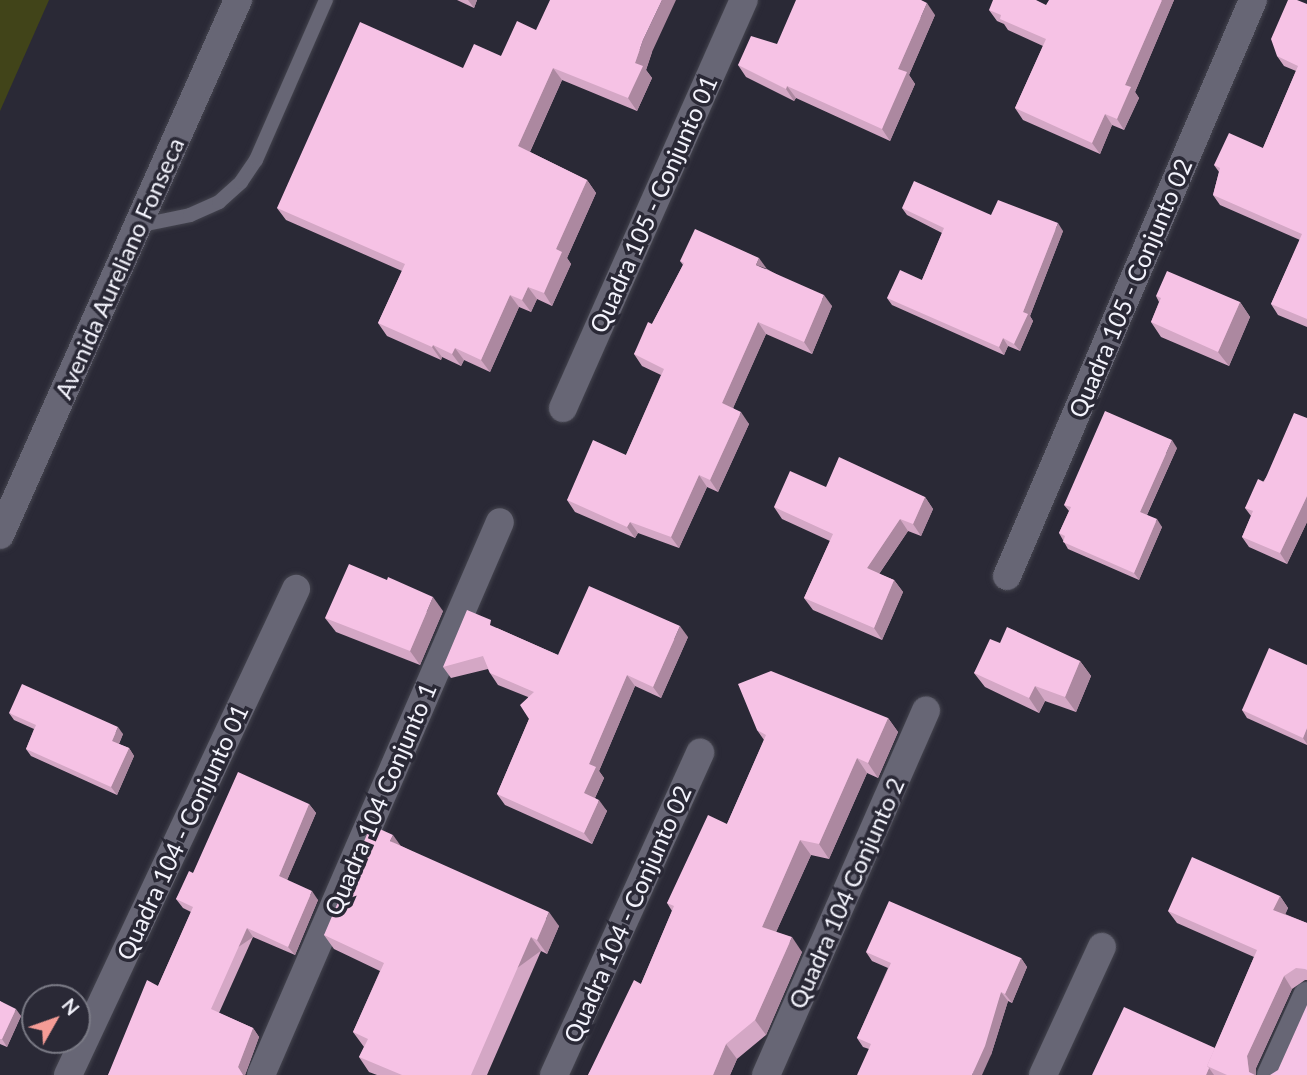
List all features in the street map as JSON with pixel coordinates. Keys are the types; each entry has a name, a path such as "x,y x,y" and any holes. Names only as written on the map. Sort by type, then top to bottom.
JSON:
{"street":[{"name":"Avenida Aureliano Fonseca","path":"0,536 238,0"},
{"name":"Quadra 105 - Conjunto 01","path":"563,408 744,0"},
{"name":"Quadra 105 - Conjunto 02","path":"1007,576 1253,0"},
{"name":"Quadra 104 Conjunto 1","path":"261,1075 499,522"},
{"name":"Quadra 104 - Conjunto 01","path":"68,1075 296,589"},
{"name":"Quadra 104 Conjunto 2","path":"766,1075 926,711"},
{"name":"Quadra 104 - Conjunto 02","path":"554,1075 700,752"},
{"path":"1043,1075 1102,947"},
{"path":"1271,1075 1307,996"}],"lane":[{"path":"137,226 190,215 219,202 241,182 256,160 326,0"}],"green space":[{"path":"0,0 49,0 0,111"}],"building":[{"path":"550,0 662,0 635,63 643,66 628,98 553,68 518,146 587,180 556,249 562,252 544,293 528,287 522,300 510,295 481,360 455,348 452,354 378,323 405,264 277,208 360,22 463,68 474,44 501,56 517,21 536,30"},
{"path":"796,0 921,0 927,3 898,69 907,72 882,129 787,86 786,89 738,65 751,36 777,44"},
{"path":"993,0 1036,0 1046,5 1049,0 1162,0 1125,85 1131,87 1117,119 1105,114 1092,143 1015,108 1046,39 1000,19 1001,15 989,10"},
{"path":"1288,0 1307,4 1307,319 1271,304 1302,234 1213,195 1220,168 1214,165 1229,133 1263,148 1298,66 1277,56 1271,39"},
{"path":"914,181 991,215 998,200 1058,223 1023,312 1028,314 1014,344 1003,338 999,347 887,298 900,270 922,280 944,228 902,208"},
{"path":"695,229 759,258 756,265 824,295 804,342 758,322 722,403 741,412 710,480 699,475 671,537 630,522 627,527 567,500 593,440 626,455 664,369 634,354 648,322 652,324 684,263 680,261"},
{"path":"1167,271 1240,302 1218,352 1151,322 1161,298 1156,296"},
{"path":"1105,411 1172,440 1140,512 1157,519 1134,573 1063,542 1065,536 1059,533 1071,507 1064,505"},
{"path":"1294,413 1307,418 1307,496 1280,553 1242,537 1253,511 1245,508 1258,479 1264,482"},
{"path":"839,457 925,497 913,524 900,519 867,568 894,580 874,628 804,598 833,534 774,507 790,471 826,487"},
{"path":"349,564 387,580 388,577 433,597 410,651 325,618"},
{"path":"589,586 680,626 653,687 627,675 589,764 596,767 584,793 599,800 584,833 497,794 529,719 520,705 534,692 490,673 483,656 443,667 467,610 491,620 490,625 558,655"},
{"path":"1007,627 1080,661 1065,697 1035,686 1029,698 974,673 990,639 1000,643"},
{"path":"1269,648 1307,665 1307,728 1303,738 1242,710"},
{"path":"771,671 888,718 868,763 857,758 819,844 800,840 762,927 792,937 755,1020 726,1044 713,1075 588,1075 634,980 641,984 674,906 667,903 708,815 727,824 766,735 757,730 738,684"},
{"path":"22,684 118,727 112,741 129,748 111,787 26,749 36,725 9,713"},
{"path":"238,772 309,804 279,876 312,891 288,947 247,928 211,1009 253,1028 238,1067 243,1075 108,1075 147,980 158,986 193,907 176,899 189,871 193,873"},
{"path":"371,825 393,835 390,841 549,912 537,940 531,937 471,1075 402,1075 359,1057 368,1039 353,1032 384,963 324,935"},
{"path":"1192,857 1280,896 1273,910 1307,923 1307,970 1296,968 1284,976 1247,1056 1249,1072 1255,1075 1227,1075 1207,1066 1257,950 1168,911"},
{"path":"889,901 1021,958 1005,994 1001,992 985,1046 972,1075 857,1075 871,1044 857,1038 891,963 866,952"},
{"path":"0,1001 16,1009 2,1039 0,1039"},
{"path":"1307,1005 1307,1075 1270,1075 1278,1070"},
{"path":"1124,1007 1215,1048 1206,1075 1092,1075"}]}
